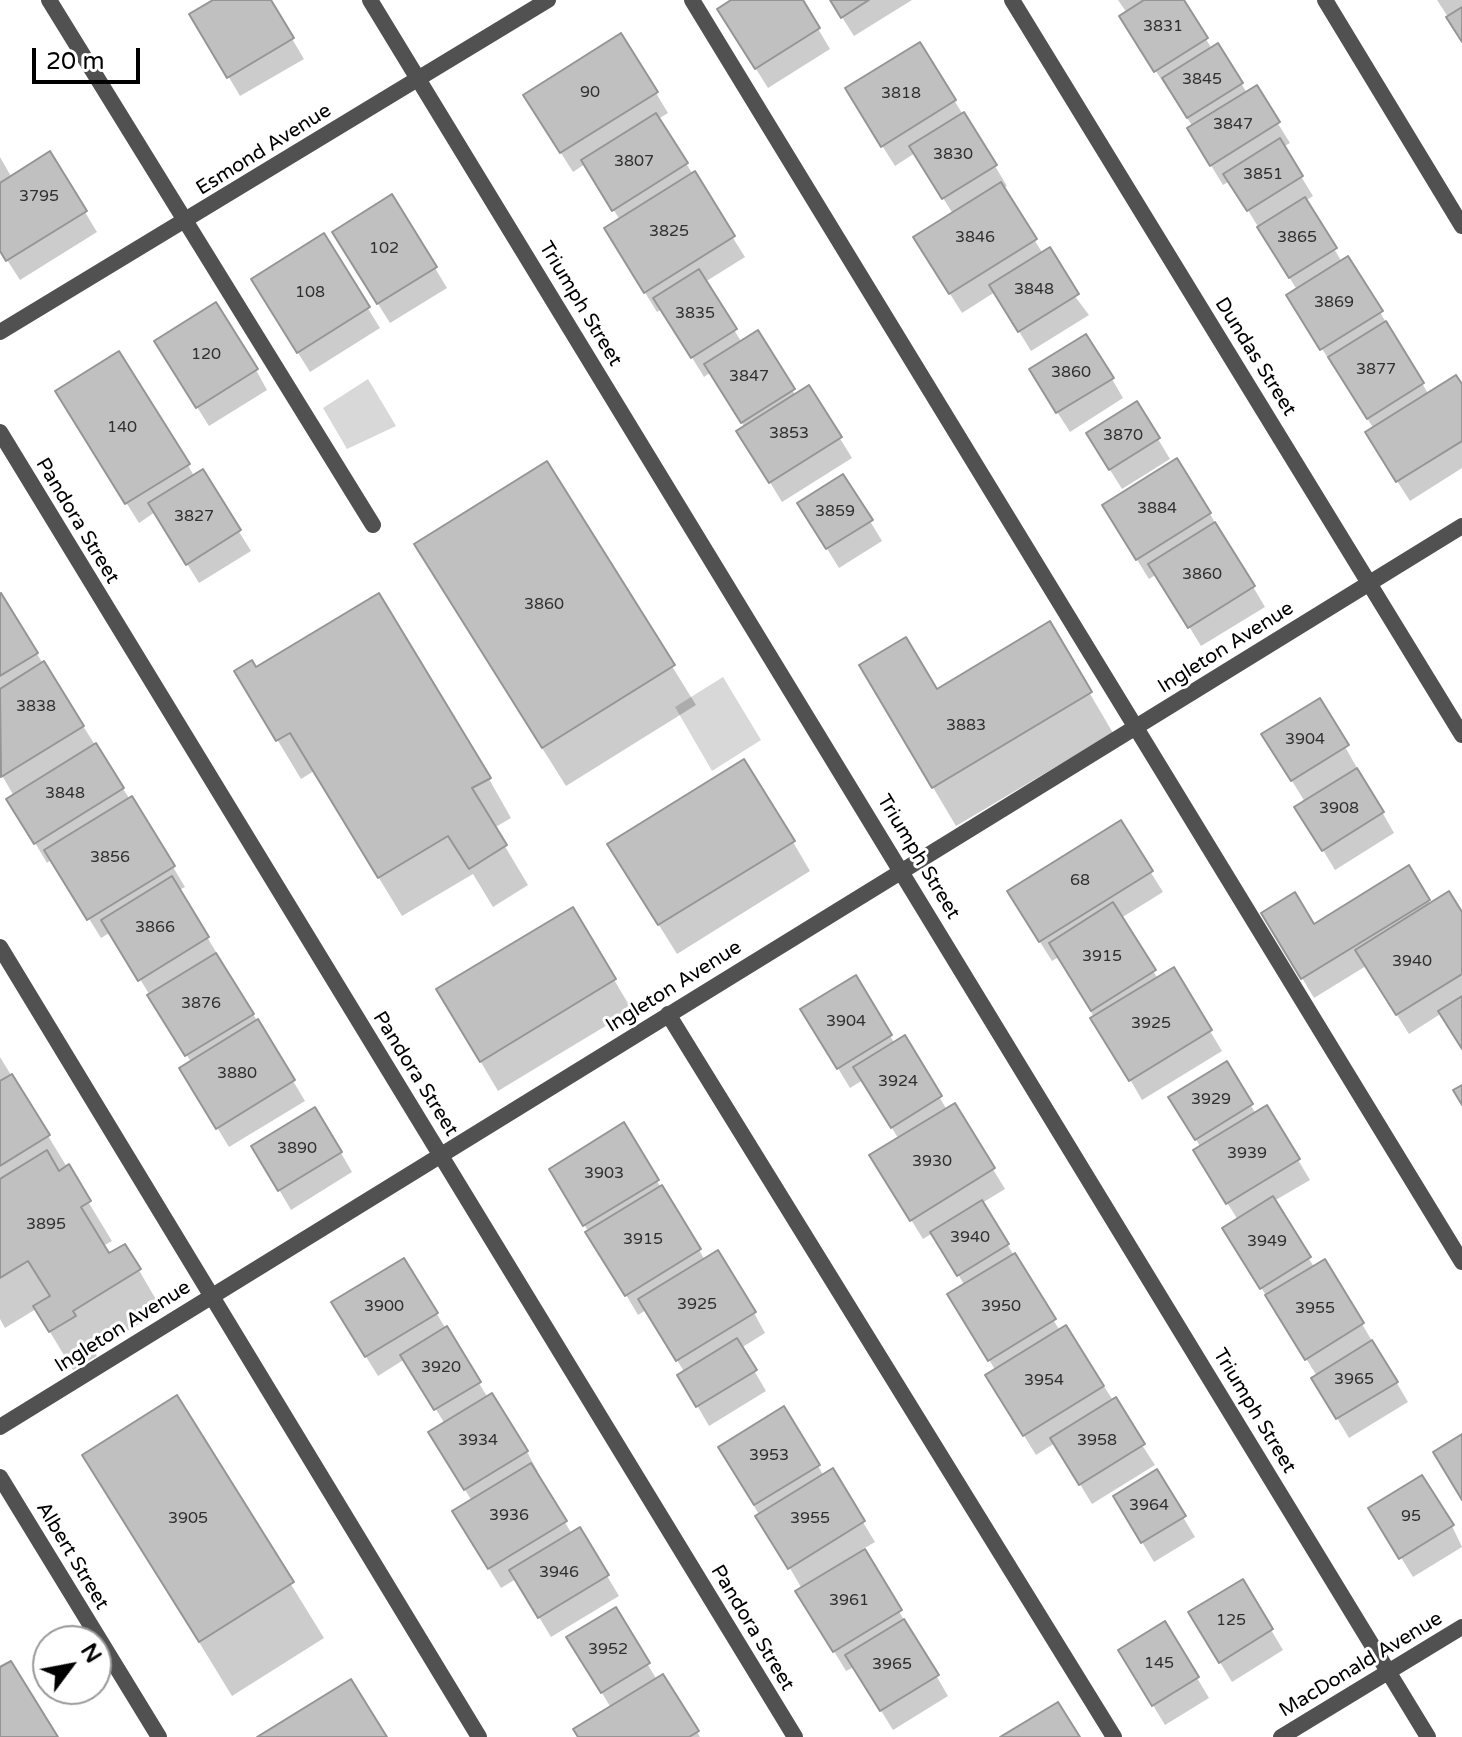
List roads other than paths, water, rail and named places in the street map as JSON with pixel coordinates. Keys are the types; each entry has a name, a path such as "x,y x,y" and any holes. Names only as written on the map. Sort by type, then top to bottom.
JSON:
{"street":[{"path":"49,0 373,525"},
{"name":"Triumph Street","path":"370,0 1428,1737"},
{"name":"Esmond Avenue","path":"0,332 548,0"},
{"path":"692,0 1462,1262"},
{"name":"Dundas Street","path":"1012,0 1462,735"},
{"path":"1325,0 1462,226"},
{"name":"Pandora Street","path":"0,432 795,1737"},
{"name":"Ingleton Avenue","path":"0,1427 1462,526"},
{"path":"0,947 479,1737"},
{"path":"668,1014 1114,1737"},
{"name":"Albert Street","path":"0,1477 159,1737"},
{"name":"MacDonald Avenue","path":"1281,1737 1462,1627"}]}
